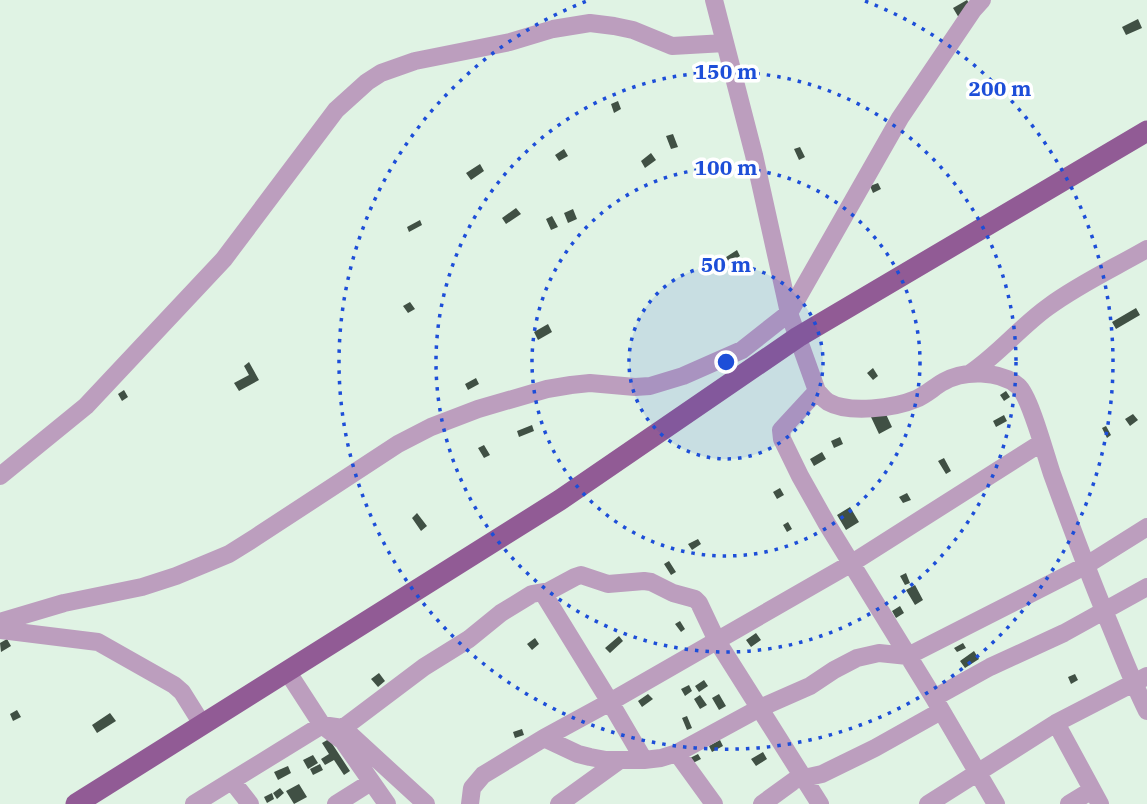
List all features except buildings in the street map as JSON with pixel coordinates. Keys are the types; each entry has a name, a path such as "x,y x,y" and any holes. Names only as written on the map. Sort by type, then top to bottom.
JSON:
{"main road":[{"path":"76,804 560,500 798,337 1147,131"}],"street":[{"path":"714,0 754,155 789,313 817,391 825,400 835,405 878,408 916,400 943,382 969,374 991,374 1009,379 1020,387 1026,396 1085,566 1104,612 1140,679 1147,711"},
{"path":"0,622 64,603 142,587 229,554 398,444 466,413 547,389 590,383 650,386 682,376 742,349 789,313 900,118 972,10 982,0"},
{"path":"0,477 86,406 224,258 336,110 381,73 415,61 590,23 633,30 672,46 725,43"},
{"path":"969,374 984,365 1047,307 1070,291 1147,249"},
{"path":"817,391 786,423 781,430 782,439 800,476 996,804"},
{"path":"470,804 472,788 483,775 852,563 1041,443"},
{"path":"544,738 590,757 644,761 677,753 760,708 810,686 856,658 879,653 908,656 1085,566 1147,527"},
{"path":"343,728 424,667 532,594 549,591 581,575 608,584 651,582 699,603 717,641 820,804"},
{"path":"762,804 795,780 822,774 875,748 990,667 1104,612 1147,587"},
{"path":"543,593 644,761"},
{"path":"0,630 98,642 174,685 182,692 202,724"},
{"path":"287,671 322,725 343,741 387,804"},
{"path":"928,804 1056,723 1140,679"},
{"path":"1056,723 1096,797 1069,804"},
{"path":"194,804 322,725 343,728 426,804"},
{"path":"677,753 714,804"},
{"path":"559,804 620,760"},
{"path":"232,781 250,804"},
{"path":"336,804 372,782"}]}
